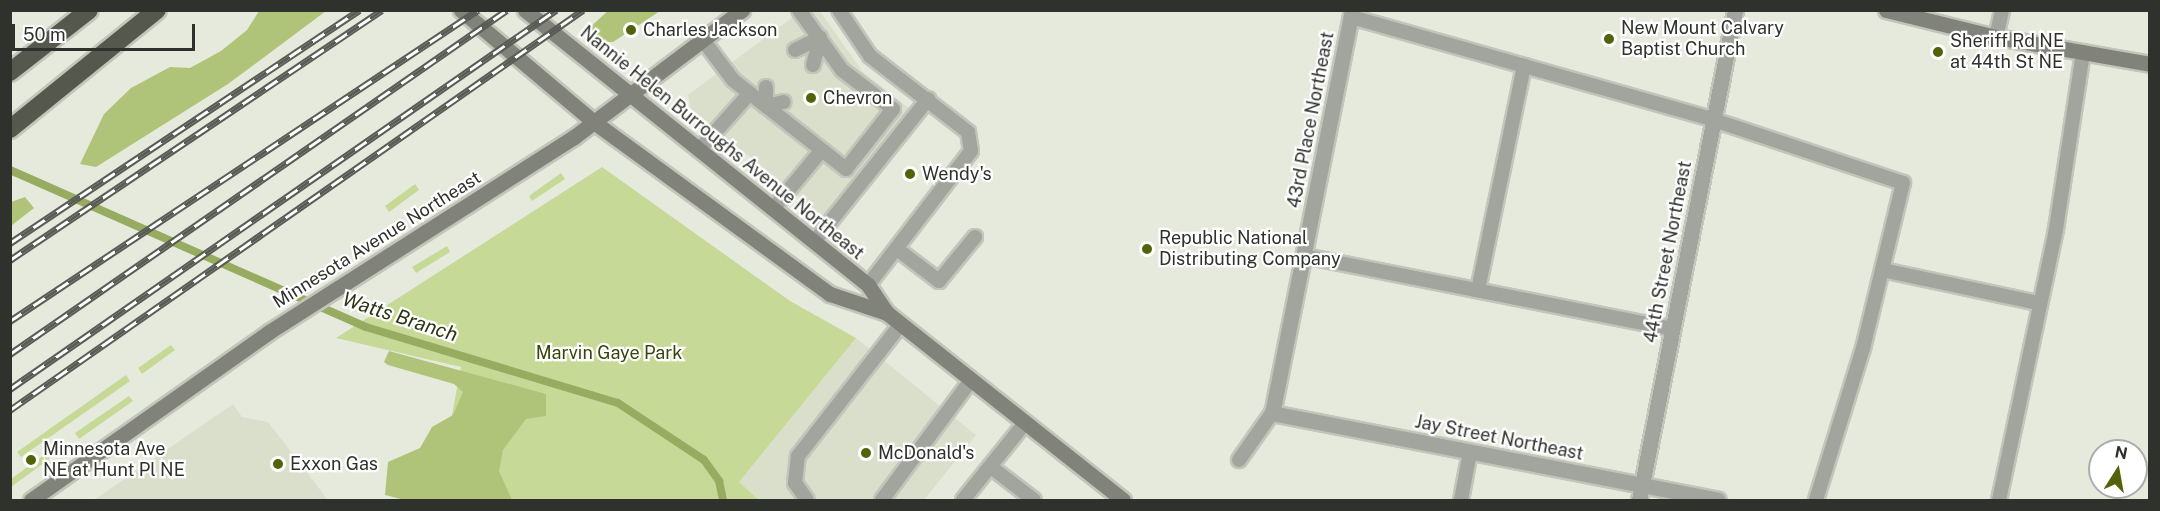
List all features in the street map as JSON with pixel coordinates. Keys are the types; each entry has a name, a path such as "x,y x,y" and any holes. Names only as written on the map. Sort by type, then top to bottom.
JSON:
{"highway":[{"path":"10,72 89,10"},
{"path":"10,129 157,10"}],"main road":[{"name":"Nannie Helen Burroughs Avenue Northeast","path":"461,10 594,122 830,294 887,313"},
{"name":"Nannie Helen Burroughs Avenue Northeast","path":"525,10 868,285 887,313 1123,501"},
{"name":"Minnesota Avenue Northeast","path":"31,501 340,285 594,122 742,10"},
{"path":"1886,10 1996,37 2150,64"}],"street":[{"name":"44th Street Northeast","path":"1641,493 1735,10"},
{"name":"43rd Place Northeast","path":"1272,413 1352,14"},
{"name":"Jay Street Northeast","path":"1272,413 1470,452 1641,493 1718,501"}],"lane":[{"path":"703,40 750,93 846,169 892,109 842,70 799,10"},
{"path":"839,10 870,57 968,132 971,151 868,285"},
{"path":"1996,37 2002,10"},
{"path":"1352,14 1714,120 1902,183 1883,270 1816,501"},
{"path":"820,38 804,57 820,38"},
{"path":"1999,501 2038,303 2056,229 2083,52"},
{"path":"1478,290 1524,66"},
{"path":"699,150 750,93"},
{"path":"766,106 775,94"},
{"path":"814,242 927,99"},
{"path":"773,209 821,151"},
{"path":"897,249 939,281 975,237"},
{"path":"1304,256 1673,329"},
{"path":"1883,270 2038,303"},
{"path":"807,501 795,483 798,456 901,324"},
{"path":"882,501 971,380"},
{"path":"1239,460 1272,413"},
{"path":"963,501 1025,423"},
{"path":"1461,501 1470,452"},
{"path":"990,467 1034,501"}],"shaded area":[{"path":"801,11 820,11 862,71 910,109 823,216 691,109 688,95"},
{"path":"856,338 976,435 924,500 759,500 739,482"},
{"path":"233,404 242,417 268,422 328,500 94,500"}],"green space":[{"path":"609,10 660,11 613,42 602,42 589,28"},
{"path":"259,11 326,11 228,84 96,167 80,164 104,114 131,88 170,67 190,68 221,51 247,30"},
{"name":"Marvin Gaye Park","path":"602,167 790,301 856,338 739,482 759,500 436,500 461,367 336,338"},
{"path":"561,173 565,179 532,201 529,196"},
{"path":"415,184 419,190 389,212 385,206"},
{"path":"25,197 34,208 11,226 11,202"},
{"path":"447,246 450,252 416,273 412,267"},
{"path":"171,345 175,350 142,374 138,368"},
{"path":"389,351 546,394 546,416 526,419 503,450 499,471 512,500 405,500 385,495 388,462 420,448 432,427 453,415 463,392 454,384 388,365 384,362"},
{"path":"126,375 130,381 21,457 17,452"},
{"path":"129,396 133,401 79,439 75,433"},
{"path":"63,441 67,446 11,487 11,479"}],"waterway":[{"name":"Watts Branch","path":"10,170 366,327 618,403 704,460 719,481 723,500"}],"railway":[{"path":"10,243 359,10"},
{"path":"10,260 382,10"},
{"path":"10,321 478,10"},
{"path":"10,354 507,10"},
{"path":"10,389 556,10"},
{"path":"10,410 583,10"}],"place":[{"name":"Charles Jackson","path":"631,30"},
{"name":"New Mount Calvary Baptist Church","path":"1609,39"},
{"name":"Sheriff Rd NE at 44th St NE","path":"1938,52"},
{"name":"Chevron","path":"811,98"},
{"name":"Wendy's","path":"910,174"},
{"name":"Republic National Distributing Company","path":"1147,249"},
{"name":"McDonald's","path":"866,453"},
{"name":"Minnesota Ave NE at Hunt Pl NE","path":"31,460"},
{"name":"Exxon Gas","path":"278,464"}]}
